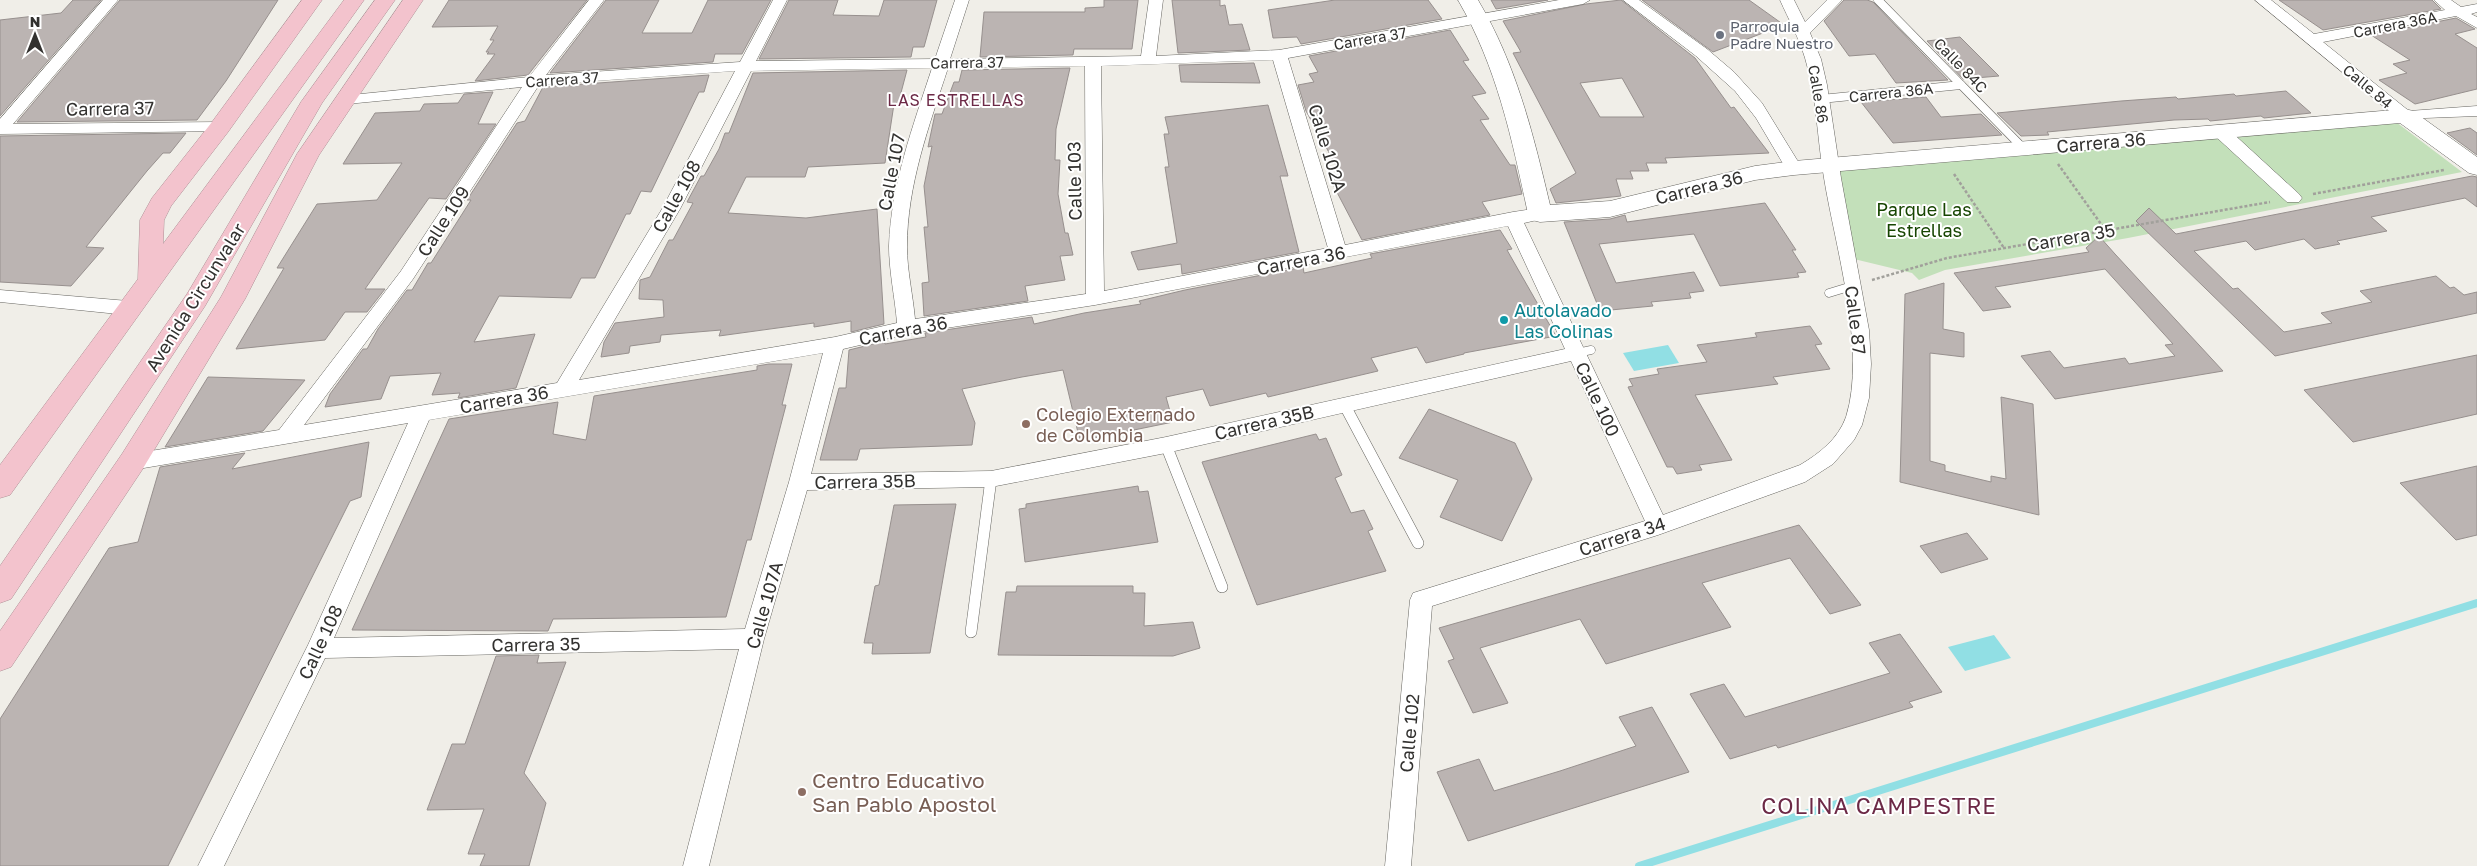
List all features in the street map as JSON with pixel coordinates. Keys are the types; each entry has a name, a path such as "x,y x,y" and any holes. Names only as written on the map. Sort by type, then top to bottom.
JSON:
{"highway":[{"path":"150,279 152,220 160,203 220,127 312,0"},
{"path":"0,487 128,308 354,0"},
{"name":"Avenida Circunvalar","path":"0,590 196,300 312,102 385,0"},
{"path":"0,657 132,462 232,299 308,154 413,0"},
{"path":"254,201 308,154"}],"street":[{"path":"0,129 111,0"},
{"name":"Calle 109","path":"284,438 407,275 534,81 597,0"},
{"name":"Calle 108","path":"564,388 671,208 780,0"},
{"name":"Calle 107","path":"907,327 898,247 905,185 916,138 962,0"},
{"path":"1148,61 1156,0"},
{"name":"Carrera 37","path":"347,99 534,81 747,66 941,62 1148,61 1279,55 1474,9 1551,7 1583,0"},
{"path":"1630,0 1722,69 1742,89 1771,128 1794,168"},
{"name":"Calle 86","path":"1787,0 1813,58 1822,99 1830,164"},
{"path":"1802,33 1835,0"},
{"name":"Calle 84","path":"2262,0 2405,116 2475,166"},
{"path":"2441,0 2477,24"},
{"name":"Carrera 36A","path":"2313,40 2477,8"},
{"path":"1474,9 1496,49 1519,120 1540,214"},
{"name":"Calle 102A","path":"1279,55 1338,253"},
{"name":"Calle 103","path":"1092,61 1096,299"},
{"name":"Carrera 36","path":"132,462 835,344 907,327 1096,299 1513,218 1610,209 1755,173 1830,164 2220,131 2477,112"},
{"name":"Carrera 37","path":"0,129 220,127"},
{"path":"2220,131 2297,201"},
{"name":"Calle 87","path":"1820,465 1848,434 1856,416 1860,396 1862,356 1852,286 1830,164"},
{"name":"Calle 100","path":"1513,218 1584,351 1658,526"},
{"path":"0,296 128,308"},
{"name":"Calle 107A","path":"696,866 753,639 799,482 835,344"},
{"name":"Carrera 35B","path":"799,482 990,478 1166,445 1584,351"},
{"name":"Calle 108","path":"211,866 318,648 422,414"},
{"name":"Carrera 34","path":"1421,600 1658,526 1798,476 1820,465"},
{"name":"Calle 102","path":"1398,866 1421,600"},
{"name":"Carrera 35","path":"318,648 753,639"}],"lane":[{"name":"Calle 84C","path":"1878,0 2023,148"},
{"name":"Carrera 36A","path":"1822,99 1961,85"},
{"path":"1829,293 1852,286"},
{"path":"1344,404 1418,543"},
{"path":"1166,445 1222,587"},
{"path":"971,632 990,478"}],"path":[{"path":"2046,147 2106,231"},
{"path":"1941,155 2004,248"},
{"name":"Carrera 35","path":"1852,286 1947,258 2297,201 2475,166"}],"green space":[{"name":"Parque Las Estrellas","path":"2396,122 2462,172 2128,238 1945,270 1919,280 1912,273 1854,259 1840,171"}],"water":[{"path":"1668,345 1679,363 1634,371 1623,353"},
{"path":"1994,635 2011,658 1965,671 1948,647"}],"building":[{"path":"73,0 101,0 0,116 0,20 61,13"},
{"path":"120,0 278,0 226,81 197,120 17,122"},
{"path":"449,0 587,0 528,75 475,81 495,54 487,54 489,52 486,52 494,40 490,40 498,26 432,27"},
{"path":"606,0 659,0 642,33 692,33 708,0 771,0 742,54 715,54 713,62 550,73"},
{"path":"789,0 838,0 833,15 879,16 884,0 937,0 924,47 913,47 911,57 759,59"},
{"path":"1104,0 1138,0 1132,49 1074,49 1073,55 980,57 984,12 1085,12 1085,8 1104,7"},
{"path":"1172,0 1220,0 1220,6 1225,5 1229,25 1242,24 1250,50 1178,53"},
{"path":"1335,0 1428,0 1442,19 1301,44 1297,37 1273,38 1268,10"},
{"path":"1491,0 1548,0 1496,9"},
{"path":"1621,0 1695,58 1731,108 1734,107 1769,153 1665,158 1667,163 1646,163 1649,171 1630,171 1633,179 1616,179 1621,196 1556,203 1550,189 1576,173 1513,53 1521,52 1503,21 1586,4","holes":["1622,78 1644,117 1600,117 1580,83"]},
{"path":"1642,0 1749,0 1784,25 1713,52"},
{"path":"1844,0 1867,0 1873,2 1948,80 1896,83 1875,54 1849,56 1824,21"},
{"path":"2279,0 2432,0 2441,9 2323,30"},
{"path":"2456,18 2475,29 2455,34 2477,48 2477,89 2415,104 2379,80 2407,73 2393,64 2410,60 2371,35"},
{"path":"1450,30 1469,60 1463,61 1486,93 1472,96 1489,119 1480,120 1510,165 1515,165 1522,194 1482,202 1490,215 1362,240 1330,179 1342,176 1306,111 1298,85 1314,82 1309,74 1318,72 1309,56"},
{"path":"1960,37 1999,76 1963,79 1927,41"},
{"path":"1254,63 1260,83 1181,82 1179,65"},
{"path":"1070,68 1056,129 1055,160 1060,160 1058,194 1065,233 1068,233 1073,255 1060,256 1065,280 1025,286 1028,301 924,316 922,283 929,282 924,227 928,227 924,186 932,146 928,147 935,114 942,114 954,82 959,82 962,70"},
{"path":"907,70 898,104 894,104 885,163 808,167 805,177 746,177 728,213 806,218 877,209 884,324 851,332 851,321 814,327 814,323 719,336 721,330 661,335 660,342 630,346 629,353 601,357 604,342 615,323 664,317 663,300 639,299 640,280 650,277 669,240 673,240 693,203 687,202 719,149 725,133 729,133 753,73"},
{"path":"709,75 704,92 699,92 651,192 641,191 630,214 626,214 595,278 581,278 571,298 499,296 474,342 535,334 516,388 458,398 460,393 432,395 441,373 390,376 381,399 325,407 330,394 363,349 367,349 378,329 407,290 412,290 428,263 431,263 471,200 467,200 517,123 525,121 543,87"},
{"path":"2286,91 2311,113 2210,121 2208,119 2174,120 2047,132 2049,135 2021,136 1997,113 2121,101 2176,97 2178,99 2234,94 2236,96"},
{"path":"493,92 478,124 496,124 446,199 429,198 365,289 385,289 367,312 345,312 325,340 236,349 284,268 277,268 317,204 377,200 402,163 343,164 375,113 420,111 424,104 458,103 464,94"},
{"path":"1926,97 1941,117 1981,114 2002,135 1893,143 1861,102"},
{"path":"1268,105 1288,176 1280,176 1299,252 1182,274 1181,264 1138,270 1131,252 1177,243 1165,167 1169,167 1164,134 1169,134 1165,117"},
{"path":"2470,128 2477,133 2477,155 2447,133"},
{"path":"186,133 170,153 163,153 147,171 86,247 104,248 71,286 0,282 0,136"},
{"path":"2472,176 2477,177 2477,207 2465,198 2371,217 2387,231 2337,241 2340,244 2315,249 2304,239 2255,250 2246,241 2194,251 2233,289 2238,288 2284,332 2332,323 2321,313 2372,302 2360,291 2436,276 2450,288 2454,287 2464,295 2477,292 2477,313 2275,356 2136,221 2149,208 2176,234"},
{"path":"1765,203 1796,250 1792,250 1806,272 1797,273 1799,277 1720,286 1694,234 1599,244 1616,283 1694,272 1704,291 1689,293 1691,298 1651,302 1653,306 1600,311 1564,222 1610,219 1625,215 1627,222"},
{"path":"1500,230 1512,249 1507,250 1556,336 1464,353 1426,363 1417,347 1371,358 1378,371 1268,397 1266,393 1210,406 1203,389 1166,397 1173,422 1080,441 1063,370 962,389 975,423 972,445 860,449 857,460 820,460 839,388 846,388 849,350 885,341 885,344 926,337 925,333 1032,317 1034,324 1084,313 1141,304 1139,301 1185,290 1303,267 1304,273 1372,258 1370,254"},
{"path":"2099,236 2223,371 2055,399 2021,356 2050,351 2064,368 2125,358 2129,364 2175,356 2165,345 2173,344 2105,269 1995,287 2011,307 1983,311 1954,273 2089,252 2086,248"},
{"path":"1944,283 1943,329 1964,333 1964,357 1930,353 1930,461 1945,465 1945,471 1991,482 1991,476 2006,479 2001,397 2033,404 2039,515 1900,482 1905,294"},
{"path":"1810,326 1822,344 1815,345 1830,369 1773,377 1778,384 1695,395 1732,460 1699,465 1702,470 1677,474 1673,467 1667,467 1628,387 1633,386 1629,379 1659,374 1657,369 1707,362 1697,345 1757,337 1755,333"},
{"path":"2477,355 2477,414 2353,442 2304,390"},
{"path":"792,364 782,405 786,405 751,540 747,540 726,617 553,619 548,631 352,630 449,419 558,402 553,434 586,440 594,396 757,370 757,366"},
{"path":"208,377 305,380 263,431 165,447"},
{"path":"1429,409 1515,443 1532,479 1502,541 1440,517 1458,480 1399,458"},
{"path":"1316,434 1319,440 1326,438 1342,475 1335,478 1351,513 1364,510 1373,529 1368,531 1386,571 1257,605 1202,462"},
{"path":"369,442 361,497 350,501 168,866 0,866 0,719 109,548 138,542 160,467 245,453 232,469"},
{"path":"2477,466 2477,535 2456,540 2400,483"},
{"path":"1138,486 1139,492 1148,491 1158,542 1025,562 1019,509 1026,508 1026,504"},
{"path":"956,504 930,653 872,654 873,643 864,643 875,586 879,585 894,505"},
{"path":"1799,525 1861,605 1830,614 1790,558 1702,583 1731,627 1606,664 1580,619 1480,648 1508,703 1473,713 1448,661 1454,659 1439,628"},
{"path":"1967,533 1988,559 1941,573 1920,546"},
{"path":"1017,586 1133,586 1133,593 1145,593 1144,626 1193,622 1200,648 1173,656 998,655 1006,592 1016,592"},
{"path":"1900,634 1942,692 1909,702 1913,707 1778,748 1776,745 1730,759 1690,694 1724,684 1745,717 1890,673 1869,643"},
{"path":"539,655 537,663 566,662 524,773 546,803 529,866 480,866 485,854 468,854 484,809 427,810 452,744 465,744 496,656"},
{"path":"1652,707 1689,772 1468,841 1437,772 1479,759 1494,791 1636,746 1619,717"}],"waterway":[{"path":"1639,866 2477,603"}],"place":[{"name":"Parroquia Padre Nuestro","path":"1720,35"},
{"name":"Autolavado Las Colinas","path":"1504,320"},
{"name":"Colegio Externado de Colombia","path":"1026,424"},
{"name":"Centro Educativo San Pablo Apostol","path":"802,792"}],"district":[{"name":"LAS ESTRELLAS","path":"956,100"},
{"name":"COLINA CAMPESTRE","path":"1879,805"}]}
